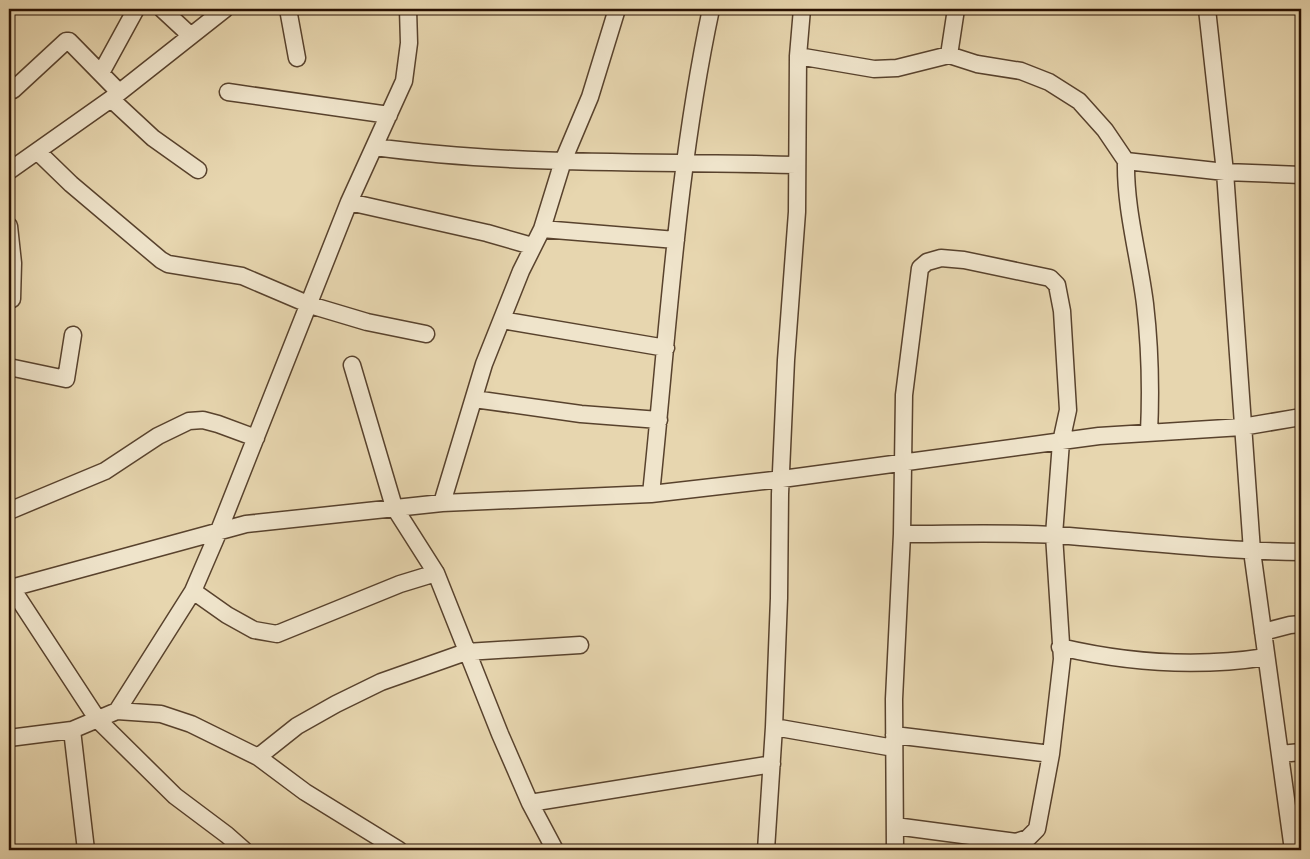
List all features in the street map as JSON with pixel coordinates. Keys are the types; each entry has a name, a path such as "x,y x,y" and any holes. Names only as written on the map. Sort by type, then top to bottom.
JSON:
{"street":[{"path":"101,73 136,9"},
{"path":"162,9 190,35"},
{"path":"9,171 115,96 225,9"},
{"path":"288,9 297,58"},
{"path":"9,738 72,730 117,710 193,590 310,305 349,202 404,80 409,43 408,9"},
{"path":"442,503 457,448 484,364 532,246 542,229 563,161 590,97 616,9"},
{"path":"651,494 685,162 698,70 711,9"},
{"path":"766,850 774,727 779,598 780,494 786,360 796,212 798,56 802,9"},
{"path":"949,56 956,9"},
{"path":"1207,9 1225,172 1252,551 1293,850"},
{"path":"13,90 66,41 74,45 101,73 115,96 153,138 198,170"},
{"path":"798,56 874,69 897,68 949,56 977,64 1021,70 1049,82 1079,101 1105,130 1126,161 1125,190 1145,304 1151,380 1149,433"},
{"path":"228,92 388,115"},
{"path":"375,147 442,154 563,161 796,165"},
{"path":"38,152 71,184 160,260 168,264 254,279 310,305 367,322 426,334"},
{"path":"1126,161 1225,172 1301,175"},
{"path":"349,202 487,233 532,246"},
{"path":"9,226 13,263 12,299"},
{"path":"542,229 676,240"},
{"path":"895,826 986,844 1016,842 1028,838 1038,829 1060,690 1062,659 1054,535 1061,442 1068,410 1068,390 1062,311 1057,285 1050,278 1026,272 941,258 927,262 920,268 904,395 902,534 894,741 895,850"},
{"path":"502,320 666,348"},
{"path":"9,367 66,379 73,335"},
{"path":"352,365 394,507 436,573 466,652 530,803 555,850"},
{"path":"474,399 581,414 658,420"},
{"path":"244,850 227,834 175,796 98,720 10,586 218,533 246,524 442,503 651,494 782,479 1061,442 1149,433 1242,428 1301,417"},
{"path":"9,511 105,471 158,436 189,421 211,422 256,438"},
{"path":"902,534 1054,535 1252,551 1301,552"},
{"path":"193,590 227,615 254,630 277,634 400,584 436,573"},
{"path":"1263,632 1301,624"},
{"path":"258,757 297,726 336,704 381,682 466,652 580,645"},
{"path":"1060,646 1098,656 1160,664 1243,661 1266,657"},
{"path":"117,710 161,714 191,724 258,757 305,792 399,850"},
{"path":"774,727 894,741 1051,754"},
{"path":"72,730 86,850"},
{"path":"1280,754 1301,752"},
{"path":"530,803 772,764"}]}
